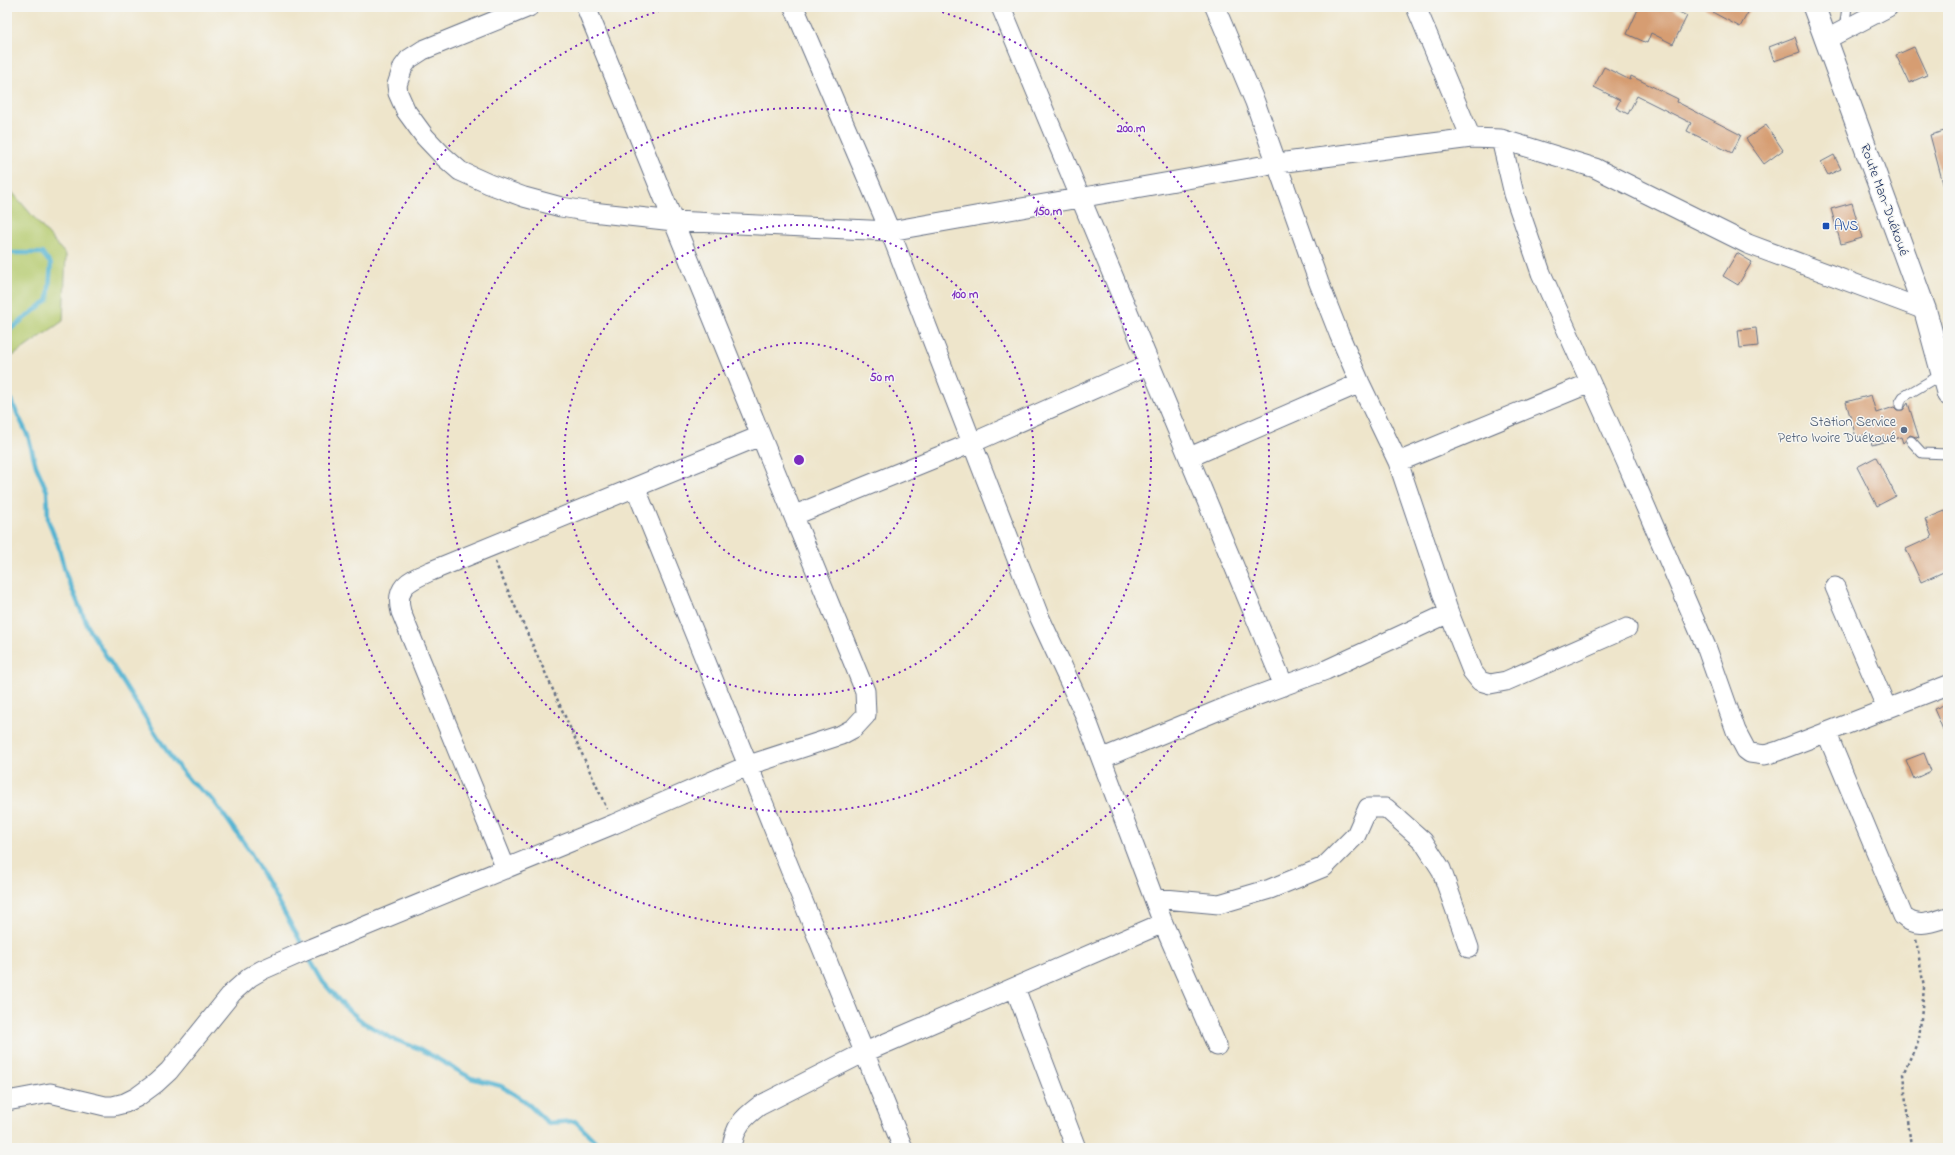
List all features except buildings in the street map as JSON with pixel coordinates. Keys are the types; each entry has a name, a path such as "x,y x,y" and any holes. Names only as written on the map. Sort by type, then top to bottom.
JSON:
{"main road":[{"name":"Route Man-Duékoué","path":"1814,7 1834,35 1925,310 1945,384"}],"street":[{"path":"529,7 422,50 409,59 398,76 397,85 403,104 413,122 444,157 460,171 524,197 561,207 674,221 890,231 1278,164 1471,138 1501,139 1595,168 1748,244 1925,310"},
{"path":"7,1101 50,1093 105,1106 125,1103 145,1092 169,1071 223,1003 250,977 312,948 614,824 749,765 841,734 854,728 866,715 865,691 795,515 760,436 586,7"},
{"path":"794,7 890,231 1039,616 1103,758 1163,923 1217,1046"},
{"path":"1001,7 1190,457 1284,686"},
{"path":"1215,7 1256,102 1319,283 1360,383 1398,462 1449,613 1472,671 1480,681 1490,684 1506,681 1627,628"},
{"path":"1416,7 1471,138"},
{"path":"1834,35 1888,7"},
{"path":"1501,139 1506,166 1524,229 1541,274 1625,459 1707,649 1736,731 1746,750 1757,755 1765,755 1827,734 1948,685"},
{"path":"795,515 972,443 1150,364"},
{"path":"1190,457 1360,383"},
{"path":"1398,462 1590,383"},
{"path":"506,869 401,612 399,602 402,590 408,582 636,489 760,436"},
{"path":"636,489 749,765 863,1053 903,1148"},
{"path":"1835,587 1888,709"},
{"path":"1103,758 1326,670 1449,613"},
{"path":"1827,734 1897,905 1903,916 1913,923 1921,924 1948,917"},
{"path":"1154,898 1219,904 1270,889 1324,867 1356,835 1368,808 1386,808 1423,841 1442,869 1469,948"},
{"path":"732,1148 734,1133 737,1127 759,1106 863,1053 1163,923"},
{"path":"1016,988 1076,1148"}],"lane":[{"path":"1834,35 1847,7"},
{"path":"1900,405 1903,397 1922,384 1945,384"},
{"path":"1911,441 1922,453 1948,454"}],"path":[{"path":"489,548 614,824"},
{"path":"1911,1148 1903,1074 1920,1039 1924,988 1913,923"}],"green space":[{"path":"7,186 66,255 63,321 7,360"}],"waterway":[{"path":"7,253 42,253 51,264 48,300 7,332"},
{"path":"7,392 28,436 36,466 47,491 48,520 58,545 66,575 89,629 172,759 190,781 213,800 249,850 303,946"},
{"path":"307,955 323,982 343,1005 364,1023 393,1039 420,1049 471,1078 501,1086 525,1101 548,1123 575,1121 602,1148"}],"place":[{"name":"AVS","path":"1826,226"},
{"name":"Station Service Petro Ivoire Duékoué","path":"1904,430"}]}
